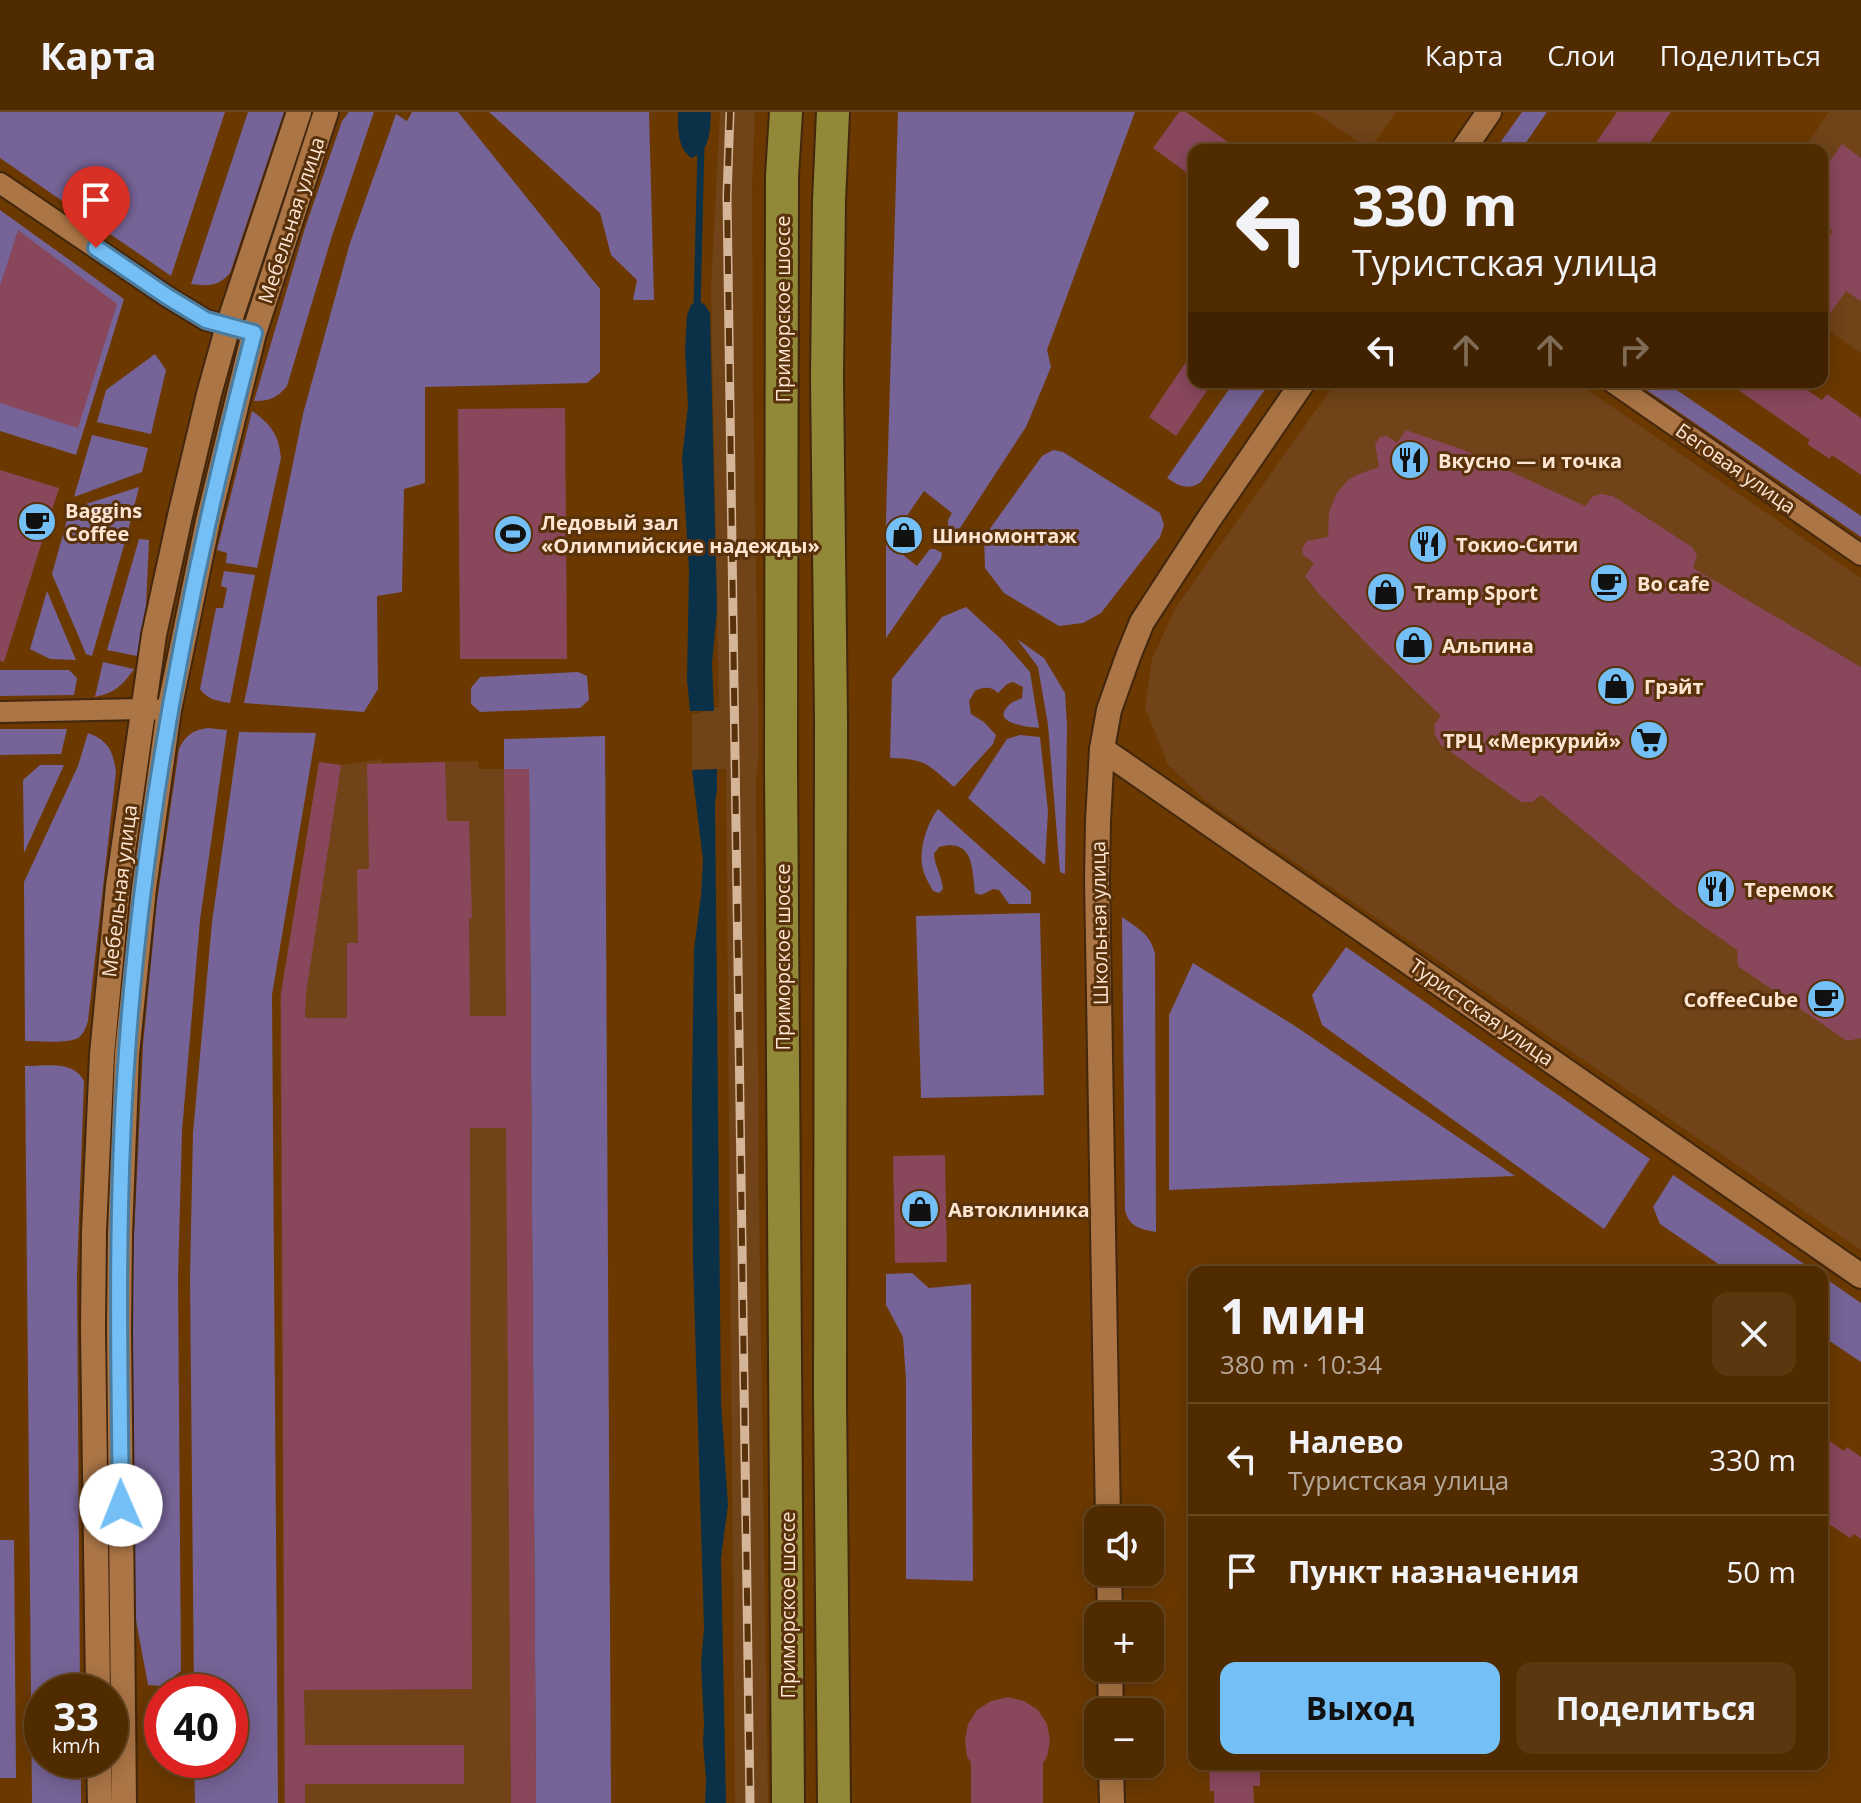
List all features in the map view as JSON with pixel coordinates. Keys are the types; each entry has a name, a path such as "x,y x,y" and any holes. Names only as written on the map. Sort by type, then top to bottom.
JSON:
{"main road":[{"name":"Приморское шоссе","path":"786,112 782,176 781,783 788,1803"},
{"path":"833,112 827,378 834,1803"}],"street":[{"name":"Мебельная улица","path":"98,1674 93,1328 97,1145 110,957 120,871 154,635 180,516 228,326 299,112"},
{"name":"Мебельная улица","path":"124,1803 119,1345 122,1148 134,974 169,710 208,521 254,333 326,112"},
{"path":"1467,144 1489,112"},
{"path":"0,183 206,320 254,333"},
{"name":"Школьная улица","path":"1108,1506 1097,880 1102,749 1109,710 1142,622 1299,388"},
{"name":"Беговая улица","path":"1621,388 1861,555"},
{"path":"0,712 169,710"},
{"name":"Туристская улица","path":"1102,749 1861,1276"},
{"path":"99,1778 100,1803"},
{"path":"1111,1778 1112,1803"}],"shaded area":[{"path":"0,112 225,112 171,276 0,158"},
{"path":"248,112 284,112 230,273 212,284 191,284"},
{"path":"349,112 374,112 332,236 287,386 273,398 254,401 305,228 342,121"},
{"path":"412,112 458,112 600,289 600,372 587,383 425,387 425,483 404,489 402,592 377,596 378,689 364,712 244,703 303,414 350,243 396,114 407,121"},
{"path":"489,112 649,112 654,300 633,300 637,280 611,255 600,213"},
{"path":"720,112 755,112 752,185 759,758 756,777 759,1206 768,1803 735,1803 726,769 692,770 692,715 719,707 711,289"},
{"path":"898,112 1135,112 1047,350 1051,367 1026,427 960,528 954,529 948,525 952,513 924,491 888,543 917,566 930,549 942,553 941,559 886,638 886,518"},
{"path":"1314,112 1396,112 1373,144 1362,144"},
{"path":"1522,112 1547,112 1525,144 1499,144"},
{"path":"1829,112 1861,112 1861,353 1828,330 1828,144 1807,144"},
{"path":"0,210 124,299 76,455 0,431"},
{"path":"155,354 166,370 151,434 97,422 106,390"},
{"path":"1230,388 1266,388 1201,482 1184,486 1167,478"},
{"path":"1332,388 1585,388 1861,578 1861,1250 1207,802 1168,765 1145,707 1152,659 1176,607"},
{"path":"1644,388 1674,388 1861,516 1861,537"},
{"path":"252,411 273,431 281,458 257,568 226,563 227,553 217,550"},
{"path":"92,435 148,448 142,472 74,497"},
{"path":"1053,450 1063,452 1160,513 1164,525 1160,537 1101,613 1083,623 1059,626 1004,593 985,568 984,537 1042,456"},
{"path":"139,487 92,656 86,654 52,574 70,509"},
{"path":"139,539 149,540 146,606 137,656 107,650"},
{"path":"224,571 255,575 230,703 210,698 200,689 216,608 223,608 227,588 221,586"},
{"path":"47,591 76,660 50,659 30,649"},
{"path":"966,607 1002,640 1030,672 1039,728 1013,723 1004,716 1010,704 1022,698 1023,687 1013,682 998,693 987,688 975,691 969,701 971,714 996,735 993,744 954,787 926,764 890,758 892,679 942,617"},
{"path":"1017,639 1044,658 1065,693 1065,874 1060,872 1048,725 1038,667"},
{"path":"103,662 134,669 118,688 95,697"},
{"path":"0,670 69,670 77,678 74,695 0,696"},
{"path":"578,672 587,676 589,700 580,708 480,712 471,704 471,688 480,677"},
{"path":"0,729 67,729 61,754 0,755"},
{"path":"198,730 227,730 200,920 182,1131 178,1278 181,1671 177,1674 146,1674 135,1615 132,1279 143,1045 157,901 179,749 190,734"},
{"path":"239,732 316,733 272,995 278,1803 195,1803 194,1778 248,1778 248,1674 194,1674 190,1278 193,1133 212,922"},
{"path":"88,733 109,748 116,772 88,1021 82,1034 73,1040 25,1041 24,882 78,766"},
{"path":"1020,735 1040,737 1048,811 1045,865 968,798 1007,739"},
{"path":"605,736 611,1803 536,1803 529,770 504,769 504,739"},
{"path":"382,759 383,763 478,761 479,769 529,769 536,1803 284,1803 280,996 319,762 341,765"},
{"path":"40,765 64,765 24,853 23,780"},
{"path":"938,809 1031,892 1031,904 1009,904 999,890 993,889 981,895 975,893 969,857 959,847 950,845 939,847 934,854 943,889 939,893 933,891 924,873 922,848 926,831"},
{"path":"1040,913 1044,1095 921,1098 916,916"},
{"path":"1122,917 1147,937 1155,954 1156,1232 1136,1226 1125,1210"},
{"path":"1346,947 1650,1159 1604,1229 1322,1025 1312,995"},
{"path":"1193,963 1295,1026 1515,1176 1169,1190 1169,1015"},
{"path":"50,1065 73,1070 84,1081 77,1275 80,1674 31,1674 25,1066"},
{"path":"1673,1175 1807,1266 1721,1266 1660,1224 1653,1207"},
{"path":"912,1273 929,1288 971,1284 973,1581 906,1579 906,1380 903,1337 886,1305 886,1274"},
{"path":"1828,1280 1861,1303 1861,1362 1828,1340"},
{"path":"0,1540 14,1540 16,1778 0,1778"},
{"path":"32,1778 81,1778 81,1803 32,1803"}],"water":[{"path":"678,112 711,112 706,145 692,158 681,144"},
{"path":"697,300 710,313 717,610 712,664 714,711 690,711 687,680 689,569 682,459 688,406 687,315"},
{"path":"717,769 721,1402 728,1505 721,1558 726,1803 705,1803 692,1095 694,949 703,860 692,770"}],"building":[{"path":"1179,112 1186,112 1231,144 1188,144 1188,174 1153,148"},
{"path":"1617,112 1671,112 1649,144 1595,144"},
{"path":"1842,144 1861,158 1861,301 1846,291 1828,316 1828,238 1833,231 1828,227 1828,164"},
{"path":"18,230 117,304 78,428 0,403 0,286"},
{"path":"1188,359 1188,388 1209,388 1176,436 1149,417"},
{"path":"1736,388 1804,388 1822,400 1827,394 1861,418 1861,475 1832,455 1830,459 1807,444 1810,440"},
{"name":"Ледовый зал «Олимпийские надежды»","path":"565,408 567,659 460,659 458,409"},
{"name":"ТРЦ «Меркурий»","path":"1406,430 1464,450 1585,506 1592,497 1601,494 1613,496 1692,547 1697,555 1693,568 1861,667 1861,1038 1847,1041 1738,966 1737,950 1675,906 1541,795 1532,802 1521,802 1441,745 1434,725 1441,716 1369,646 1305,576 1314,563 1303,555 1302,548 1307,541 1328,537 1329,512 1337,493 1349,479 1379,467 1375,444 1380,437 1387,436 1397,443"},
{"path":"0,470 59,488 4,662 0,661"},
{"path":"319,762 341,765 306,993 305,1018 347,1018 347,943 358,943 357,869 369,869 367,764 445,762 447,821 469,821 472,918 469,918 470,1016 506,1016 504,769 529,769 536,1803 511,1803 506,1128 470,1128 472,1689 304,1690 305,1745 464,1745 464,1784 305,1784 305,1803 285,1803 281,994"},
{"name":"Автоклиника","path":"945,1155 947,1262 895,1263 893,1156"},
{"path":"1828,1440 1844,1451 1847,1447 1861,1457 1861,1539 1854,1534 1850,1538 1828,1523"},
{"path":"1008,1697 1024,1701 1038,1710 1047,1724 1050,1741 1043,1763 1043,1803 971,1803 971,1762 967,1757 965,1740 968,1724 977,1710 991,1701"},
{"path":"1209,1770 1260,1770 1260,1786 1253,1786 1254,1803 1214,1803 1214,1791 1210,1791"}],"waterway":[{"path":"697,310 701,146"}],"railway":[{"path":"730,112 727,197 750,1803"}],"place":[{"name":"Вкусно — и точка","path":"1410,460"},
{"name":"Baggins Coffee","path":"37,522"},
{"name":"Ледовый зал «Олимпийские надежды»","path":"513,534"},
{"name":"Шиномонтаж","path":"904,535"},
{"name":"Токио-Сити","path":"1428,544"},
{"name":"Bo cafe","path":"1609,583"},
{"name":"Tramp Sport","path":"1386,592"},
{"name":"Альпина","path":"1414,645"},
{"name":"Грэйт","path":"1616,686"},
{"name":"ТРЦ «Меркурий»","path":"1649,740"},
{"name":"Теремок","path":"1716,889"},
{"name":"CoffeeCube","path":"1826,999"},
{"name":"Автоклиника","path":"920,1209"}],"route":[{"path":"96,248 206,320 254,333 208,521 169,710 134,974 122,1148 119,1330 121,1505"}]}
